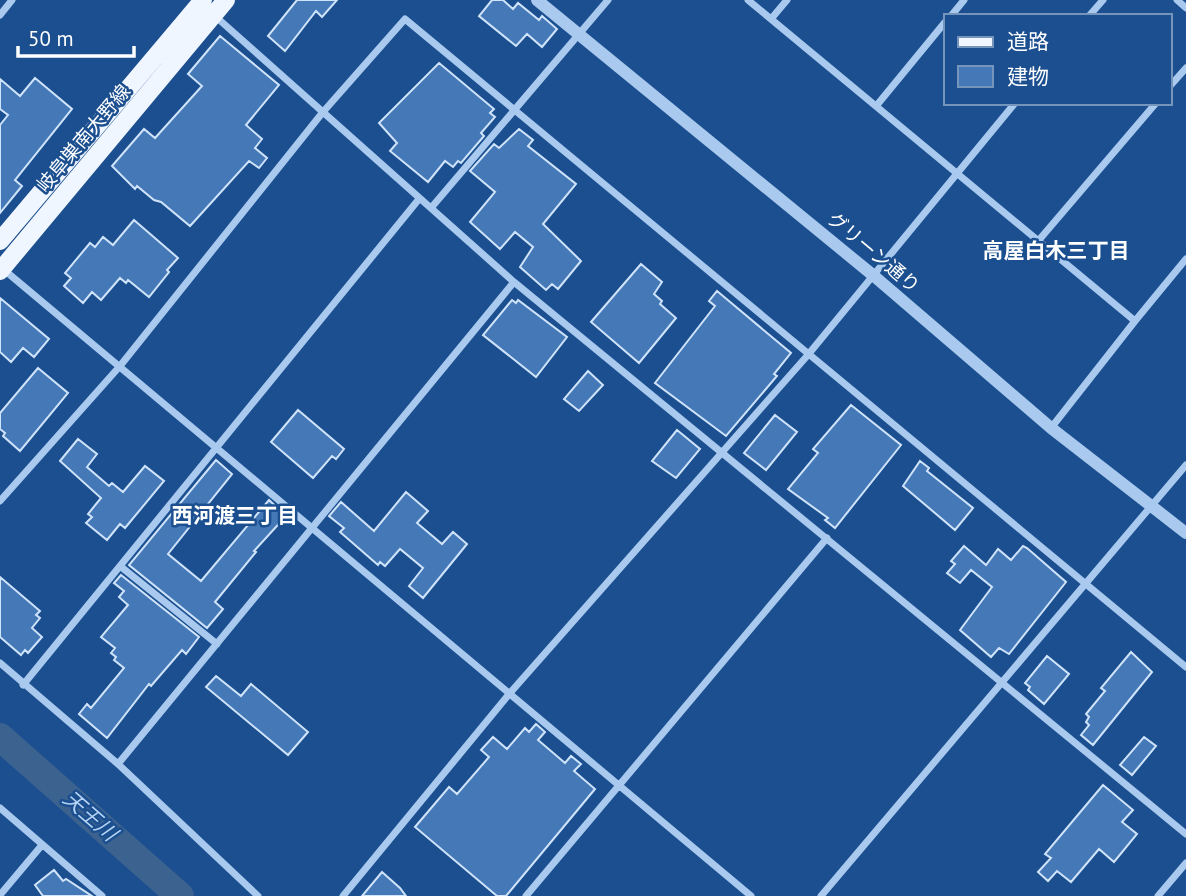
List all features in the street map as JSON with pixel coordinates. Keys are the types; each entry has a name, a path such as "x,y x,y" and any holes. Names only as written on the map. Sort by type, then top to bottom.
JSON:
{"main road":[{"name":"岐阜巣南大野線","path":"0,241 203,4 226,0"},
{"name":"岐阜巣南大野線","path":"1,269 203,4"}],"street":[{"path":"0,15 12,0"},
{"name":"グリーン通り","path":"537,0 874,276 1051,428 1186,533"},
{"path":"431,208 608,0"},
{"path":"748,0 1135,321"},
{"path":"771,19 787,0"},
{"path":"953,14 964,0"},
{"path":"1091,14 1103,0"},
{"path":"1177,0 1186,8"},
{"path":"203,4 514,282 720,454 827,538 1186,834"},
{"path":"0,501 120,366 323,112 405,19 807,356 1186,667"},
{"path":"877,105 944,23"},
{"path":"1172,84 1186,68"},
{"path":"343,896 510,693 807,356 1013,105"},
{"path":"1039,240 1154,105"},
{"path":"23,685 419,199"},
{"path":"1051,428 1186,260"},
{"path":"1,269 751,896"},
{"path":"118,764 514,282"},
{"path":"821,896 1186,465"},
{"path":"526,896 827,538"},
{"path":"120,566 217,644"},
{"path":"0,663 118,764 258,896"},
{"path":"0,808 102,896"},
{"path":"0,895 42,845"},
{"path":"1158,896 1186,863"}],"building":[{"path":"297,0 337,0 322,17 316,11 285,51 268,36"},
{"path":"492,0 503,0 513,9 518,3 539,20 542,16 557,29 542,47 527,34 516,46 479,16"},
{"path":"220,36 279,85 246,125 262,139 255,148 267,158 259,168 249,161 190,226 161,202 154,200 137,186 135,189 112,166 144,129 155,138 202,86 188,74"},
{"path":"439,63 494,109 490,113 495,117 481,133 484,136 461,163 458,161 453,167 445,161 428,182 390,151 397,143 379,123"},
{"path":"35,78 72,109 15,180 22,186 0,213 0,125 8,115 0,109 0,79 20,96"},
{"path":"519,129 533,140 528,146 576,184 543,224 581,261 558,289 552,284 546,290 520,267 533,247 515,232 500,249 470,222 495,192 470,171 494,144 499,148"},
{"path":"134,220 178,258 149,297 128,280 126,283 120,278 101,300 92,292 83,303 64,286 71,278 65,273 90,243 95,247 103,237 113,245"},
{"path":"641,264 662,282 654,294 662,301 660,304 676,318 639,363 591,322"},
{"path":"717,291 791,353 774,374 777,376 726,436 655,383 715,306 709,301"},
{"path":"0,298 49,339 34,357 23,348 11,362 0,352"},
{"path":"512,300 516,303 518,300 567,337 536,377 483,335"},
{"path":"38,368 68,393 20,451 3,436 5,433 0,429 0,413"},
{"path":"588,371 603,385 579,411 564,399"},
{"path":"851,405 901,445 835,528 825,520 828,518 788,489 818,453 813,449"},
{"path":"298,410 344,449 336,459 332,456 313,478 271,442"},
{"path":"775,415 797,432 766,470 744,453"},
{"path":"677,430 700,449 676,478 652,461"},
{"path":"78,439 97,454 87,467 109,486 112,483 123,492 145,466 164,481 125,528 120,524 107,540 86,523 92,517 88,514 101,498 60,461"},
{"path":"216,460 232,474 168,554 201,581 269,500 286,516 254,551 256,552 215,602 223,609 207,628 129,565"},
{"path":"920,461 929,468 927,471 973,508 955,530 903,486"},
{"path":"406,492 428,511 417,523 442,544 453,532 467,544 423,598 409,586 423,568 400,549 385,566 380,562 378,565 340,532 344,528 329,516 341,502 374,531"},
{"path":"964,546 986,565 998,549 1011,560 1023,546 1066,582 1009,654 999,648 991,657 960,630 992,587 971,570 960,583 947,573 955,564 951,561"},
{"path":"121,575 199,637 186,654 182,650 151,686 149,684 107,738 79,714 87,704 91,708 124,668 114,660 116,657 111,653 115,648 101,637 128,605 119,597 124,591 114,583"},
{"path":"0,577 40,611 36,615 40,618 32,628 42,637 28,653 25,650 21,655 0,637"},
{"path":"1131,652 1152,672 1093,745 1081,735 1089,725 1086,722 1089,717 1086,714 1105,691 1101,688"},
{"path":"1047,656 1069,674 1044,704 1028,690 1030,687 1025,683"},
{"path":"216,676 241,696 251,684 308,732 288,755 206,687"},
{"path":"536,724 545,732 538,740 565,763 571,756 581,764 574,771 595,789 506,896 497,896 415,827 449,787 457,794 489,757 481,750 493,737 507,749 525,728 529,732"},
{"path":"1144,737 1156,746 1132,775 1120,765"},
{"path":"1103,785 1133,810 1122,822 1137,834 1114,862 1099,849 1071,882 1057,871 1048,881 1038,872 1051,858 1045,854"},
{"path":"54,870 63,881 66,879 92,896 43,896 35,885"},
{"path":"382,872 400,888 406,896 362,896"}],"waterway":[{"name":"天王川","path":"0,737 180,896"}],"district":[{"name":"高屋白木三丁目","path":"1056,251"},
{"name":"西河渡三丁目","path":"235,516"}]}
